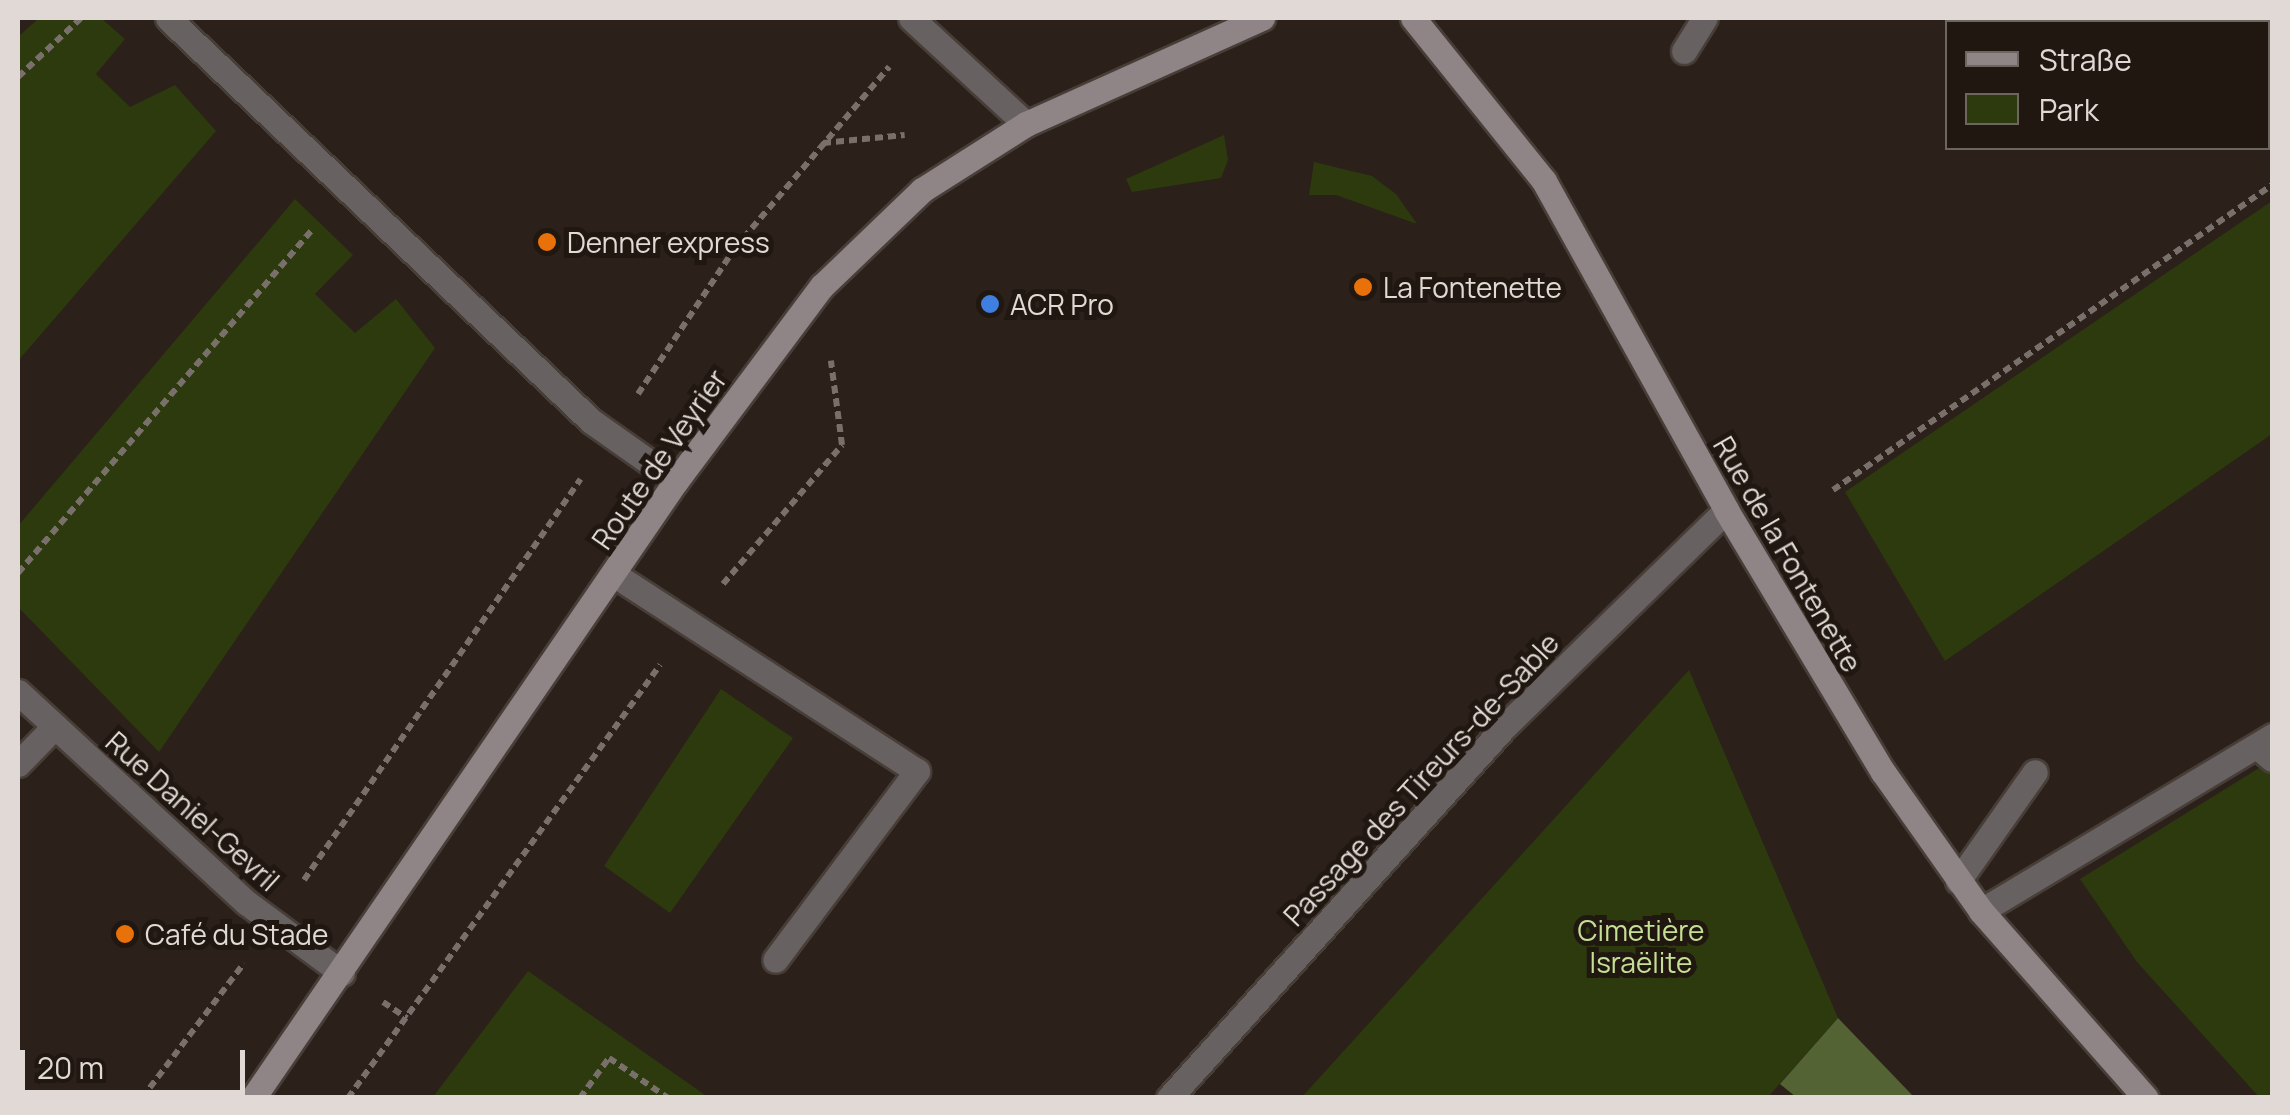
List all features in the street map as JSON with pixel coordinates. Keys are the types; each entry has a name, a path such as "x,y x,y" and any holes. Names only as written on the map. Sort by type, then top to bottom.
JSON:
{"main road":[{"name":"Route de Veyrier","path":"252,1098 342,973 676,481 822,286 922,190 1026,124 1262,18"},
{"name":"Rue de la Fontenette","path":"1413,18 1544,181 1726,510 1872,756 1981,910 2146,1098"}],"street":[{"path":"168,18 345,192 610,437 676,481"},
{"path":"1684,51 1705,18"},
{"path":"917,23 1026,124"},
{"name":"Passage des Tireurs-de-Sable","path":"1170,1098 1505,726 1726,510"},
{"path":"614,575 917,770 775,960"},
{"name":"Rue Daniel-Gevril","path":"18,692 274,924 342,973"},
{"path":"18,764 55,726"},
{"path":"1981,910 2267,747"},
{"path":"1958,881 2035,772"}],"path":[{"path":"18,77 81,18"},
{"path":"142,1098 274,924 610,437 735,248 917,23"},
{"path":"1832,490 2272,185"},
{"path":"18,573 345,192"},
{"path":"348,1098 688,626 842,445"},
{"path":"580,1098 609,1058 668,1098"}],"green space":[{"path":"39,18 101,18 125,39 96,74 130,107 175,85 216,131 18,361 18,37"},
{"path":"1224,135 1228,160 1221,178 1132,192 1126,179"},
{"path":"1314,162 1372,176 1396,194 1417,224 1336,195 1309,195"},
{"path":"295,199 353,255 315,294 355,333 396,299 435,348 159,752 18,607 18,526"},
{"path":"2272,201 2272,434 1945,661 1845,492"},
{"name":"Cimetière Israëlite","path":"1689,670 1838,1018 1768,1097 1302,1097"},
{"path":"721,689 793,738 670,913 604,866"},
{"path":"2272,760 2272,1097 2259,1097 2137,962 2080,879"},
{"path":"528,971 708,1097 433,1097"},
{"path":"1838,1018 1914,1097 1796,1097 1780,1084"}],"place":[{"name":"Denner express","path":"547,242"},
{"name":"La Fontenette","path":"1363,287"},
{"name":"ACR Pro","path":"990,304"},
{"name":"Café du Stade","path":"125,934"}]}
